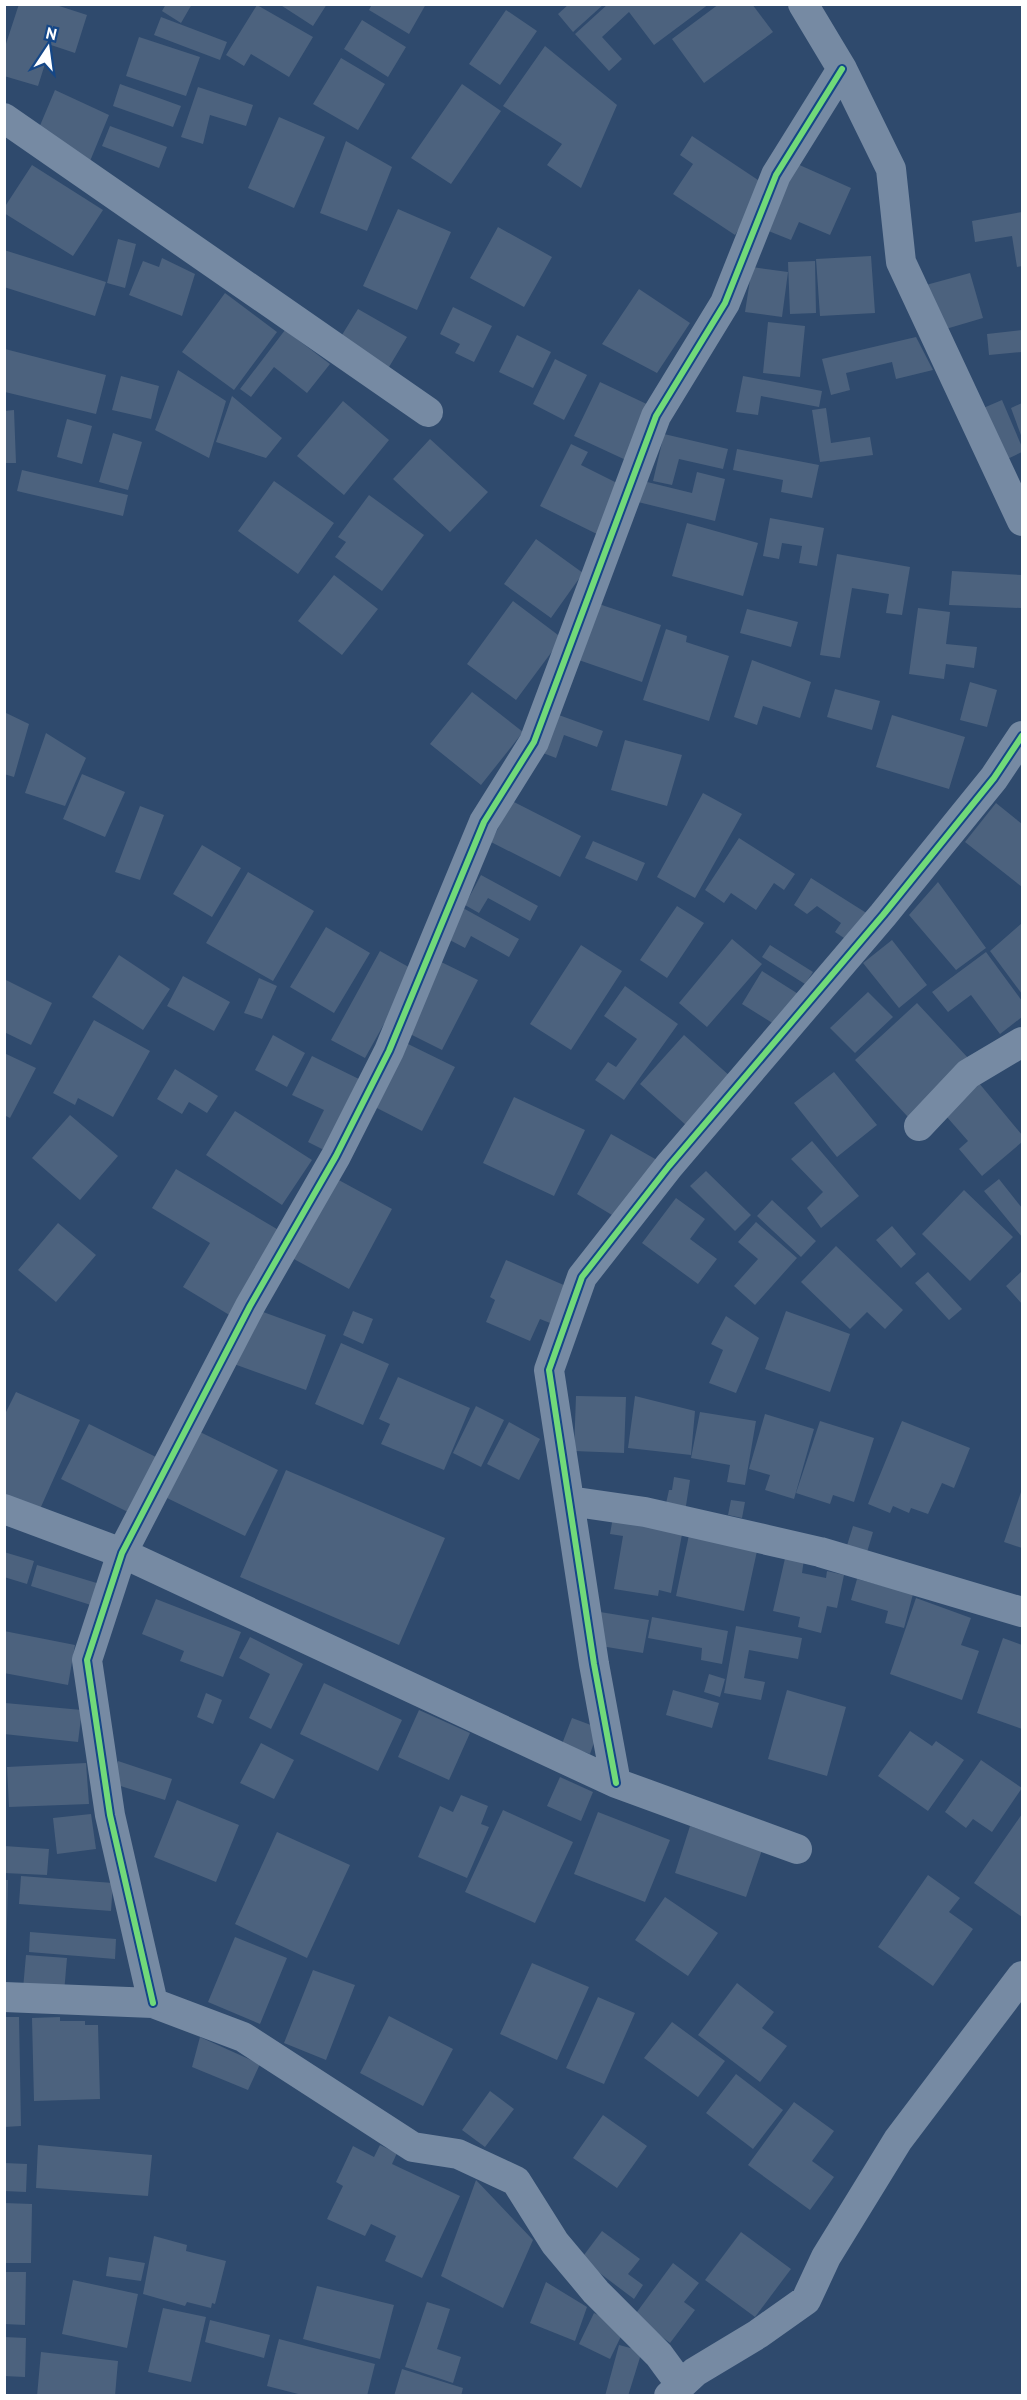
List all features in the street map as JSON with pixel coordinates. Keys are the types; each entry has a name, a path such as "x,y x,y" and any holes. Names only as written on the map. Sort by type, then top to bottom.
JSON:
{"street":[{"path":"804,4 842,69 891,169 901,262 1023,521"},
{"path":"153,2002 110,1815 87,1660 122,1553 250,1306 336,1156 388,1051 484,822 534,742 656,416 725,303 776,175 842,69"},
{"path":"4,118 428,412"},
{"path":"616,1783 594,1664 549,1370 582,1277 669,1166 883,915 994,778 1023,736"},
{"path":"919,1126 968,1074 1023,1042"},
{"path":"570,1501 645,1512 820,1552 1023,1612"},
{"path":"4,1509 122,1553 616,1783 797,1849"},
{"path":"4,1997 153,2002 243,2037 413,2148 458,2154 516,2181 555,2243 596,2292 659,2355 675,2390 695,2372 758,2334 806,2300 825,2257 898,2140 1023,1976"}],"building":[{"path":"19,4 53,4 87,15 75,53 51,45 38,86 4,76 4,50"},
{"path":"166,4 192,4 181,23 162,11"},
{"path":"279,4 327,4 313,26"},
{"path":"372,4 426,4 409,34 369,10"},
{"path":"569,4 604,4 573,32 558,14"},
{"path":"608,4 658,6 709,4 654,45 629,12 602,37 622,59 609,71 575,34"},
{"path":"719,4 752,4 773,32 704,83 672,39"},
{"path":"257,5 313,37 289,77 251,54 244,66 226,55"},
{"path":"506,10 537,31 500,85 469,64"},
{"path":"161,17 227,42 220,60 154,35"},
{"path":"362,20 406,47 388,77 344,49"},
{"path":"139,37 200,57 186,96 126,76"},
{"path":"545,46 617,105 581,188 547,165 562,144 503,106"},
{"path":"341,58 385,84 358,130 313,104"},
{"path":"120,84 181,106 173,127 113,106"},
{"path":"462,84 501,111 451,184 411,158"},
{"path":"198,87 253,105 246,126 210,115 203,144 181,137"},
{"path":"55,90 109,115 88,166 36,135"},
{"path":"279,117 325,137 294,208 248,188"},
{"path":"110,126 167,147 159,168 102,146"},
{"path":"692,136 767,186 735,235 673,194 693,164 680,155"},
{"path":"346,141 392,167 367,231 320,213"},
{"path":"795,163 851,188 830,235 799,222 791,240 766,230"},
{"path":"32,165 103,210 73,256 4,213 4,208"},
{"path":"398,209 451,232 417,310 363,286"},
{"path":"1022,212 1022,266 1017,267 1012,236 975,242 972,221"},
{"path":"498,227 552,257 524,307 470,278"},
{"path":"118,239 136,244 125,288 107,283"},
{"path":"4,250 106,282 95,316 4,287"},
{"path":"871,256 875,313 820,316 816,259"},
{"path":"162,258 195,274 182,316 129,295 143,261 159,267"},
{"path":"815,261 816,313 790,314 788,262"},
{"path":"752,267 788,272 782,317 745,312"},
{"path":"970,273 983,318 939,331 926,285"},
{"path":"639,289 690,323 657,373 602,344"},
{"path":"225,293 277,332 234,390 182,352"},
{"path":"453,307 492,326 474,362 455,353 460,344 440,334"},
{"path":"358,309 407,337 386,372 337,343"},
{"path":"768,322 805,326 800,377 763,373"},
{"path":"285,330 330,364 307,393 274,367 251,397 240,389"},
{"path":"1022,330 1022,352 989,355 987,334"},
{"path":"517,335 551,352 533,388 499,372"},
{"path":"916,337 933,370 896,379 892,362 846,373 850,390 831,395 822,359"},
{"path":"5,349 106,375 96,414 5,392"},
{"path":"555,359 587,375 564,420 533,404"},
{"path":"178,370 226,401 209,458 155,430"},
{"path":"121,376 159,386 151,419 112,410"},
{"path":"743,376 822,391 819,407 761,396 758,415 736,412"},
{"path":"600,382 653,407 628,461 574,436"},
{"path":"232,396 282,438 266,458 216,442"},
{"path":"1002,400 1022,447 1022,452 1003,461 981,409"},
{"path":"343,401 389,440 344,495 297,456"},
{"path":"1022,403 1022,438 1011,408"},
{"path":"826,408 831,443 870,437 873,455 820,462 812,410"},
{"path":"14,410 16,463 4,463 4,411"},
{"path":"67,419 92,426 82,464 57,457"},
{"path":"113,433 142,442 128,490 99,482"},
{"path":"664,434 728,449 723,469 679,459 672,485 653,481"},
{"path":"430,439 488,492 450,532 393,479"},
{"path":"571,444 588,452 581,465 627,488 603,537 540,506"},
{"path":"737,449 819,465 812,498 781,492 783,480 733,470"},
{"path":"22,470 128,495 123,516 17,491"},
{"path":"697,472 725,479 715,521 634,501 639,480 692,493"},
{"path":"274,481 334,523 298,574 238,531"},
{"path":"369,495 424,535 382,591 335,557 346,542 338,537"},
{"path":"770,518 824,528 817,566 799,563 802,546 782,543 779,559 763,556"},
{"path":"687,523 758,543 743,596 672,576"},
{"path":"536,539 583,573 551,618 504,584"},
{"path":"837,554 910,567 902,615 886,613 889,594 852,588 840,658 820,655"},
{"path":"952,571 1022,575 1021,608 949,605"},
{"path":"334,575 378,609 342,655 298,621"},
{"path":"513,601 562,638 516,700 467,664"},
{"path":"593,602 661,625 642,682 573,658"},
{"path":"918,608 950,612 946,644 977,647 974,668 946,664 944,679 909,674"},
{"path":"747,609 798,622 791,647 740,633"},
{"path":"666,629 687,636 686,642 729,656 709,721 643,700"},
{"path":"752,660 811,682 800,718 763,706 757,725 734,717"},
{"path":"970,682 997,690 987,727 960,720"},
{"path":"835,689 880,701 872,730 827,717"},
{"path":"472,692 523,732 481,785 430,744"},
{"path":"4,712 29,724 14,777 4,774"},
{"path":"556,714 603,731 597,747 564,735 556,758 543,753"},
{"path":"892,715 965,737 949,789 876,767"},
{"path":"46,733 86,758 65,806 25,793"},
{"path":"625,740 682,755 667,806 611,790"},
{"path":"82,774 125,792 105,837 63,819"},
{"path":"703,793 742,814 695,898 657,877"},
{"path":"512,801 581,836 560,877 491,842"},
{"path":"996,803 1022,824 1022,887 965,842"},
{"path":"140,806 164,815 140,880 115,872"},
{"path":"739,838 795,874 784,890 774,883 756,910 731,893 724,903 705,890"},
{"path":"593,841 645,863 637,881 585,858"},
{"path":"202,845 241,868 212,917 173,894"},
{"path":"248,872 314,911 273,981 206,943"},
{"path":"481,875 538,906 530,921 488,898 479,913 465,905"},
{"path":"811,878 868,914 850,942 835,932 841,923 817,906 807,914 794,905"},
{"path":"938,882 986,948 956,970 909,915"},
{"path":"677,906 704,923 667,978 640,960"},
{"path":"463,908 519,939 509,957 471,936 465,948 446,938"},
{"path":"1022,923 1022,994 990,951"},
{"path":"326,927 370,953 334,1013 290,987"},
{"path":"732,939 762,964 707,1027 679,1003"},
{"path":"892,940 927,985 899,1008 863,963"},
{"path":"581,945 622,971 571,1050 530,1024"},
{"path":"770,945 813,972 805,984 762,957"},
{"path":"380,951 414,970 365,1058 331,1040"},
{"path":"986,952 1022,1001 1022,1017 1000,1034 971,995 948,1012 932,992"},
{"path":"119,955 170,989 143,1030 92,997"},
{"path":"435,959 478,980 442,1050 400,1029"},
{"path":"762,971 803,997 782,1029 742,1004"},
{"path":"183,976 230,1002 214,1031 167,1006"},
{"path":"259,978 277,986 262,1019 244,1013"},
{"path":"4,979 52,1003 31,1045 4,1032"},
{"path":"625,986 678,1024 624,1100 595,1080 608,1062 616,1067 637,1039 604,1016"},
{"path":"868,992 893,1017 855,1053 830,1028"},
{"path":"917,1003 969,1059 908,1117 855,1060"},
{"path":"94,1020 150,1051 113,1117 78,1098 75,1105 53,1093"},
{"path":"273,1035 305,1053 287,1087 255,1070"},
{"path":"684,1035 731,1077 687,1126 640,1084"},
{"path":"406,1043 455,1067 422,1131 373,1106"},
{"path":"4,1053 36,1068 10,1118 4,1115"},
{"path":"312,1056 363,1081 328,1152 308,1142 324,1110 292,1095"},
{"path":"175,1069 218,1096 207,1113 189,1102 182,1114 157,1099"},
{"path":"834,1072 877,1125 837,1157 794,1103"},
{"path":"974,1077 1022,1135 1022,1142 982,1176 959,1149 968,1141 939,1108"},
{"path":"514,1097 585,1130 554,1196 483,1163"},
{"path":"235,1111 312,1160 282,1205 206,1155"},
{"path":"70,1115 118,1156 80,1200 32,1158"},
{"path":"611,1134 657,1160 622,1221 577,1194"},
{"path":"812,1141 859,1196 821,1228 807,1208 823,1192 791,1159"},
{"path":"176,1169 287,1235 236,1319 183,1287 210,1243 152,1208"},
{"path":"706,1171 751,1215 735,1231 690,1186"},
{"path":"335,1178 392,1209 349,1289 292,1258"},
{"path":"999,1179 1022,1208 1022,1237 984,1191"},
{"path":"964,1190 1013,1237 970,1281 922,1234"},
{"path":"676,1198 705,1219 690,1239 717,1259 698,1284 642,1243"},
{"path":"772,1200 816,1241 801,1257 757,1216"},
{"path":"756,1222 797,1258 755,1305 734,1286 758,1259 738,1242"},
{"path":"58,1223 96,1255 56,1302 18,1270"},
{"path":"892,1226 916,1254 901,1268 876,1240"},
{"path":"836,1246 903,1310 885,1329 867,1312 850,1329 801,1282"},
{"path":"506,1260 566,1286 550,1323 540,1319 530,1341 486,1322 495,1300 490,1297"},
{"path":"1022,1271 1022,1304 1006,1286"},
{"path":"928,1272 962,1309 949,1320 915,1283"},
{"path":"255,1309 326,1335 306,1390 234,1364"},
{"path":"353,1311 373,1319 363,1344 343,1335"},
{"path":"786,1311 850,1334 830,1392 765,1369"},
{"path":"726,1316 759,1338 736,1393 709,1383 723,1350 711,1344"},
{"path":"341,1343 389,1364 363,1425 315,1404"},
{"path":"398,1377 470,1408 444,1470 381,1444 390,1424 379,1419"},
{"path":"16,1392 80,1420 40,1509 4,1494 4,1416"},
{"path":"576,1396 626,1397 624,1453 574,1451"},
{"path":"635,1396 695,1411 691,1455 628,1448"},
{"path":"476,1406 504,1420 481,1467 453,1453"},
{"path":"700,1412 756,1421 745,1485 727,1482 730,1465 691,1458"},
{"path":"765,1414 814,1429 794,1499 765,1490 770,1475 749,1469"},
{"path":"820,1421 874,1438 854,1502 833,1495 830,1504 796,1493"},
{"path":"902,1421 970,1448 954,1488 942,1483 928,1514 911,1508 909,1513 893,1506 890,1513 868,1504"},
{"path":"509,1422 540,1439 519,1480 487,1464"},
{"path":"89,1424 156,1457 128,1512 61,1479"},
{"path":"200,1432 278,1470 245,1536 167,1498"},
{"path":"286,1470 445,1538 399,1645 240,1577"},
{"path":"674,1477 690,1480 685,1512 665,1508"},
{"path":"1022,1489 1022,1548 1004,1542"},
{"path":"731,1500 745,1502 742,1518 728,1515"},
{"path":"613,1517 683,1529 671,1593 659,1590 658,1596 614,1589 623,1536 610,1534"},
{"path":"853,1526 873,1532 865,1559 845,1552"},
{"path":"689,1535 757,1551 744,1611 676,1596"},
{"path":"4,1552 34,1561 27,1584 4,1577"},
{"path":"786,1554 804,1559 802,1573 826,1578 827,1571 844,1575 837,1608 827,1606 821,1633 798,1627 800,1617 773,1611"},
{"path":"37,1565 100,1584 94,1606 31,1586"},
{"path":"857,1579 913,1594 904,1628 885,1623 888,1611 851,1600"},
{"path":"916,1598 971,1618 961,1645 979,1651 962,1700 890,1674"},
{"path":"156,1599 241,1632 223,1677 180,1661 184,1651 142,1634"},
{"path":"600,1612 649,1620 643,1653 595,1645"},
{"path":"652,1617 728,1631 722,1664 701,1660 702,1648 648,1638"},
{"path":"736,1626 802,1638 798,1659 749,1650 744,1678 765,1682 761,1700 724,1693"},
{"path":"4,1631 75,1645 68,1685 4,1673"},
{"path":"250,1637 303,1664 271,1729 249,1718 270,1674 239,1658"},
{"path":"1003,1638 1022,1645 1022,1729 977,1713"},
{"path":"709,1674 725,1679 720,1697 704,1692"},
{"path":"324,1683 402,1720 378,1771 300,1734"},
{"path":"673,1690 719,1703 712,1728 666,1715"},
{"path":"787,1690 846,1707 827,1776 768,1759"},
{"path":"206,1693 222,1700 213,1724 197,1717"},
{"path":"5,1703 82,1710 78,1742 4,1734"},
{"path":"419,1710 470,1733 449,1780 398,1757"},
{"path":"572,1718 599,1728 590,1754 562,1744"},
{"path":"910,1731 932,1746 936,1741 964,1760 928,1811 878,1776"},
{"path":"261,1743 294,1760 274,1799 240,1783"},
{"path":"981,1760 1022,1788 992,1832 973,1819 966,1828 945,1812"},
{"path":"118,1761 172,1779 165,1800 111,1783"},
{"path":"86,1763 89,1804 9,1807 7,1767"},
{"path":"560,1777 593,1792 581,1821 547,1806"},
{"path":"461,1795 488,1806 481,1824 489,1827 467,1878 418,1857 440,1806 453,1812"},
{"path":"177,1800 239,1825 216,1882 154,1857"},
{"path":"503,1810 573,1842 535,1923 465,1892"},
{"path":"598,1812 670,1840 645,1902 574,1874"},
{"path":"91,1814 96,1849 57,1854 53,1818"},
{"path":"1022,1814 1022,1917 974,1883"},
{"path":"690,1826 762,1850 746,1897 675,1873"},
{"path":"277,1832 350,1865 307,1958 235,1924"},
{"path":"4,1846 49,1849 47,1875 4,1873"},
{"path":"928,1875 960,1898 949,1912 973,1929 933,1986 878,1947"},
{"path":"21,1876 113,1883 111,1911 19,1904"},
{"path":"4,1880 8,1880 6,1961 4,1961"},
{"path":"665,1897 718,1933 688,1976 635,1940"},
{"path":"30,1932 116,1939 115,1959 29,1952"},
{"path":"235,1937 287,1958 260,2024 208,2002"},
{"path":"26,1955 67,1958 64,1993 23,1989"},
{"path":"532,1963 589,1987 557,2060 500,2034"},
{"path":"313,1970 355,1985 326,2060 284,2043"},
{"path":"737,1983 774,2012 762,2028 787,2046 760,2082 698,2035"},
{"path":"598,1997 635,2013 604,2084 566,2068"},
{"path":"389,2016 453,2049 423,2106 360,2073"},
{"path":"4,2017 19,2017 21,2126 4,2127"},
{"path":"60,2017 60,2021 85,2021 85,2025 98,2025 100,2099 34,2101 32,2018"},
{"path":"672,2022 725,2061 698,2097 644,2058"},
{"path":"200,2037 260,2064 248,2090 192,2067"},
{"path":"736,2074 783,2110 753,2149 706,2113"},
{"path":"490,2091 514,2109 485,2147 462,2130"},
{"path":"794,2102 834,2131 812,2161 834,2177 810,2210 748,2165"},
{"path":"603,2115 647,2146 617,2188 573,2158"},
{"path":"38,2145 152,2155 148,2196 36,2188"},
{"path":"380,2145 397,2153 392,2164 460,2196 422,2278 385,2261 396,2236 371,2224 365,2236 327,2219 343,2186 336,2182 353,2146 374,2157"},
{"path":"4,2163 27,2164 26,2192 4,2191"},
{"path":"476,2180 533,2240 503,2308 441,2276"},
{"path":"4,2203 32,2204 31,2263 5,2263"},
{"path":"602,2231 640,2259 628,2274 643,2285 634,2299 581,2259"},
{"path":"741,2232 791,2269 755,2317 705,2280"},
{"path":"154,2236 187,2245 186,2251 226,2261 215,2304 212,2303 211,2308 187,2302 185,2306 143,2294"},
{"path":"109,2257 145,2263 141,2281 106,2276"},
{"path":"673,2263 699,2283 684,2302 695,2310 670,2343 634,2316"},
{"path":"4,2272 26,2272 25,2325 4,2324"},
{"path":"73,2280 138,2294 127,2348 62,2334"},
{"path":"546,2282 587,2307 575,2341 530,2323"},
{"path":"317,2286 394,2305 380,2359 303,2339"},
{"path":"427,2302 450,2309 437,2349 461,2357 453,2383 405,2367"},
{"path":"163,2308 206,2317 191,2382 148,2372"},
{"path":"594,2313 625,2328 610,2359 579,2344"},
{"path":"210,2320 270,2335 264,2358 205,2342"},
{"path":"4,2337 26,2338 25,2377 4,2376"},
{"path":"279,2339 375,2364 367,2396 306,2396 267,2386"},
{"path":"619,2345 642,2351 628,2396 605,2396"},
{"path":"41,2352 118,2361 115,2396 37,2396"},
{"path":"402,2369 463,2388 461,2396 394,2396"}],"cycle path":[{"path":"153,2003 110,1815 87,1660 122,1553 250,1306 336,1156 389,1051 484,822 534,742 656,416 725,303 776,175 842,69"},
{"path":"616,1783 594,1664 549,1370 582,1277 669,1166 883,915 994,778 1022,736"}]}
